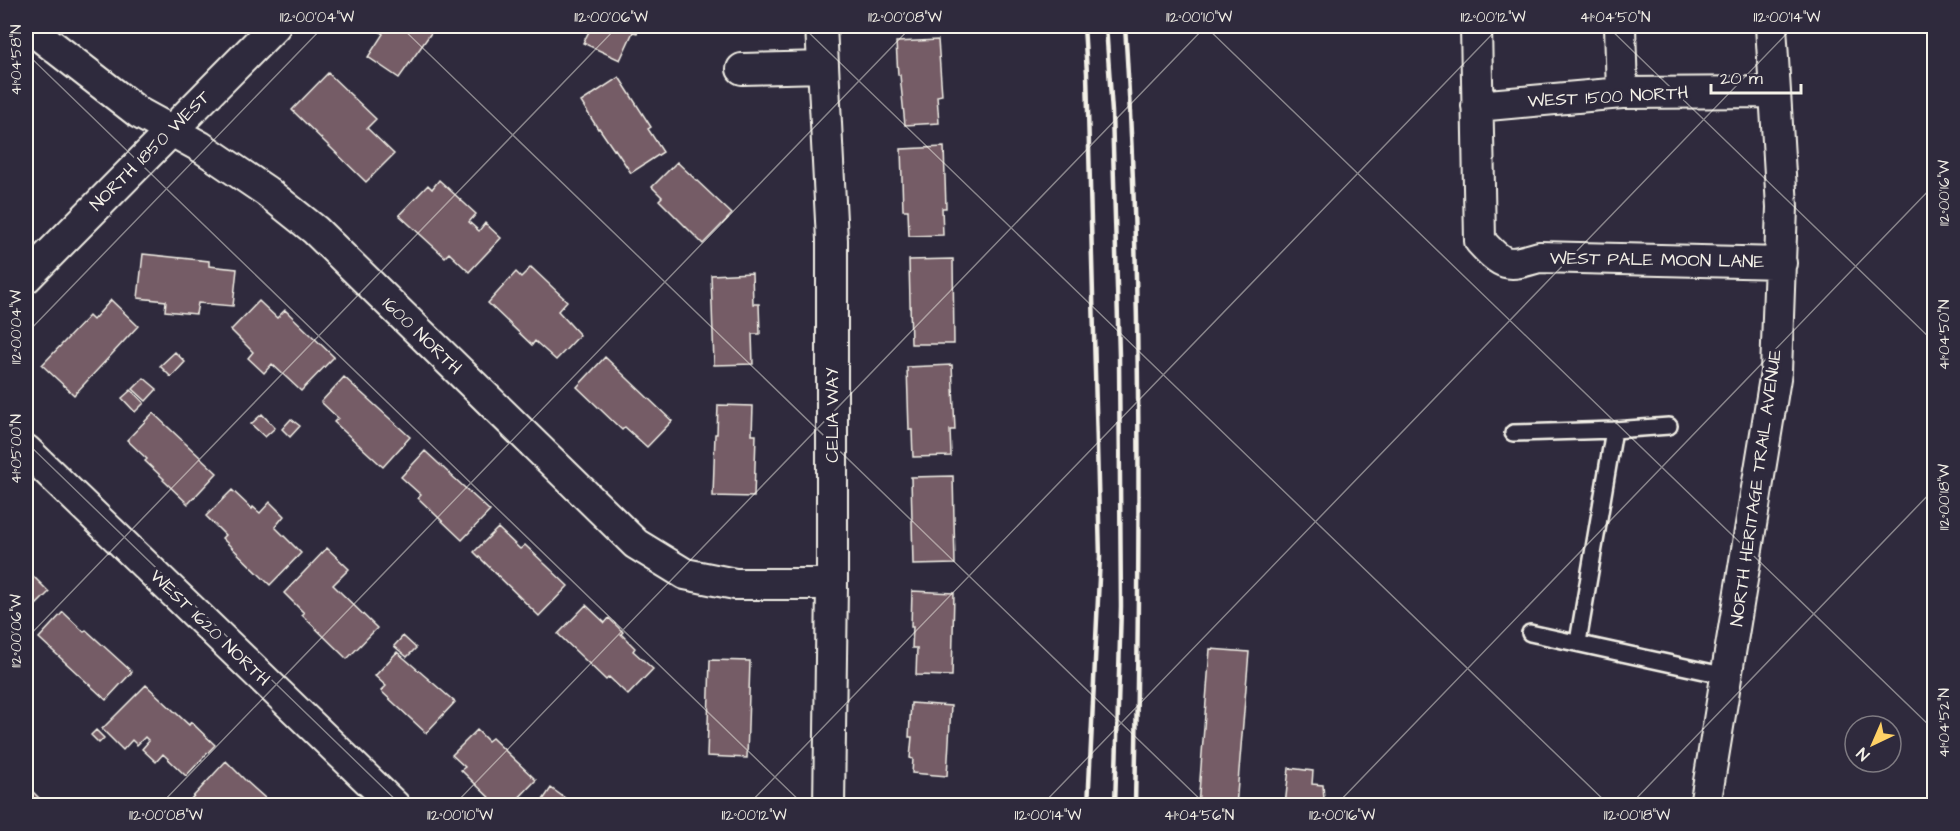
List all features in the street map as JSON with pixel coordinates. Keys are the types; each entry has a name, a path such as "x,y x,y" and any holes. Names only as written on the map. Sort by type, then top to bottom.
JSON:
{"street":[{"name":"1600 NORTH","path":"27,26 139,112 201,147 266,191 315,230 636,544 685,574 735,584 832,584"},
{"name":"NORTH 1850 WEST","path":"26,278 274,26"},
{"name":"CELIA WAY","path":"821,26 832,240 832,584 829,806"},
{"path":"1476,26 1477,106"},
{"path":"1620,26 1622,93"},
{"name":"NORTH HERITAGE TRAIL AVENUE","path":"1705,806 1776,372 1782,207 1771,26"},
{"path":"742,69 823,67"},
{"name":"WEST 1500 NORTH","path":"1477,106 1622,93 1775,92"},
{"name":"WEST PALE MOON LANE","path":"1477,106 1480,241 1498,261 1518,263 1539,257 1781,263"},
{"name":"WEST 1620 NORTH","path":"26,450 396,806"}],"lane":[{"path":"1513,433 1669,426"},
{"path":"1578,642 1614,430"},
{"path":"1530,633 1727,676"}],"building":[{"path":"383,26 436,26 399,78 368,57 383,34 379,31"},
{"path":"592,26 641,26 637,33 633,32 620,60 583,43"},
{"path":"938,40 942,95 937,96 939,123 905,125 896,42"},
{"path":"328,73 376,119 367,128 394,154 366,182 292,110"},
{"path":"619,77 651,127 648,129 663,152 631,173 581,102"},
{"path":"944,147 946,208 942,208 943,235 909,236 908,210 903,210 901,149"},
{"path":"677,162 732,214 703,244 659,200 662,197 652,187"},
{"path":"439,180 476,214 469,222 479,231 485,223 501,238 469,272 449,253 445,257 399,215 428,185 432,189"},
{"path":"143,254 209,261 209,266 237,269 233,306 198,303 196,314 165,311 166,301 138,298"},
{"path":"953,259 954,344 911,344 909,260"},
{"path":"531,267 567,301 558,311 580,335 556,360 535,341 532,345 488,303 516,272 521,277"},
{"path":"752,273 753,304 759,304 760,334 752,334 753,364 714,365 711,275"},
{"path":"111,300 138,326 74,395 42,365 89,316 93,320"},
{"path":"259,301 277,318 285,310 334,357 301,391 272,364 264,373 248,358 253,352 231,330"},
{"path":"175,352 185,362 171,377 160,366"},
{"path":"605,357 672,421 647,447 625,427 622,430 577,387"},
{"path":"952,365 955,430 950,430 951,456 913,457 912,430 909,430 907,367"},
{"path":"344,377 410,437 383,467 334,422 338,418 321,402"},
{"path":"144,378 157,389 146,401 133,389"},
{"path":"131,390 144,403 135,412 122,398"},
{"path":"718,405 753,406 752,435 756,435 754,497 713,496"},
{"path":"153,413 217,473 188,504 127,440"},
{"path":"262,414 275,428 265,437 251,424"},
{"path":"291,419 300,426 290,437 282,429"},
{"path":"425,451 490,511 462,540 418,498 421,495 401,477"},
{"path":"953,476 955,564 913,565 911,477"},
{"path":"232,490 252,509 253,507 260,513 270,502 284,516 275,527 301,553 270,585 222,538 225,535 206,516"},
{"path":"498,528 520,549 525,545 568,586 539,616 474,552"},
{"path":"327,548 349,569 333,585 377,628 347,659 302,615 304,613 284,593"},
{"path":"26,569 49,592 26,615"},
{"path":"912,591 954,593 952,676 916,675 917,648 912,648 913,627 911,627"},
{"path":"586,605 605,623 609,618 635,648 633,651 653,669 628,695 609,677 606,680 558,634"},
{"path":"63,612 132,672 106,700 39,638"},
{"path":"403,636 416,648 407,657 394,646"},
{"path":"1210,649 1249,652 1236,806 1198,806"},
{"path":"397,652 455,702 426,733 381,691 386,686 375,676"},
{"path":"710,660 750,661 747,758 707,756"},
{"path":"146,685 189,725 191,722 215,745 186,776 163,754 156,762 142,749 149,741 145,737 137,745 132,740 123,750 102,729"},
{"path":"911,703 951,706 947,776 912,773 913,759 910,758 912,737 909,737"},
{"path":"96,730 104,738 99,743 91,735"},
{"path":"477,730 488,741 492,738 536,780 511,806 498,806 461,770 465,767 452,755"},
{"path":"226,761 274,806 196,806 190,800"},
{"path":"1289,768 1313,771 1312,784 1323,785 1324,799 1344,802 1344,806 1285,806"},
{"path":"26,785 47,806 26,806"},
{"path":"551,788 576,806 539,806"}],"railway":[{"path":"1084,26 1100,557 1088,806"},
{"path":"1106,26 1112,112 1119,356 1121,606 1115,806"},
{"path":"1125,26 1131,123 1137,318 1138,610 1135,806"}]}
